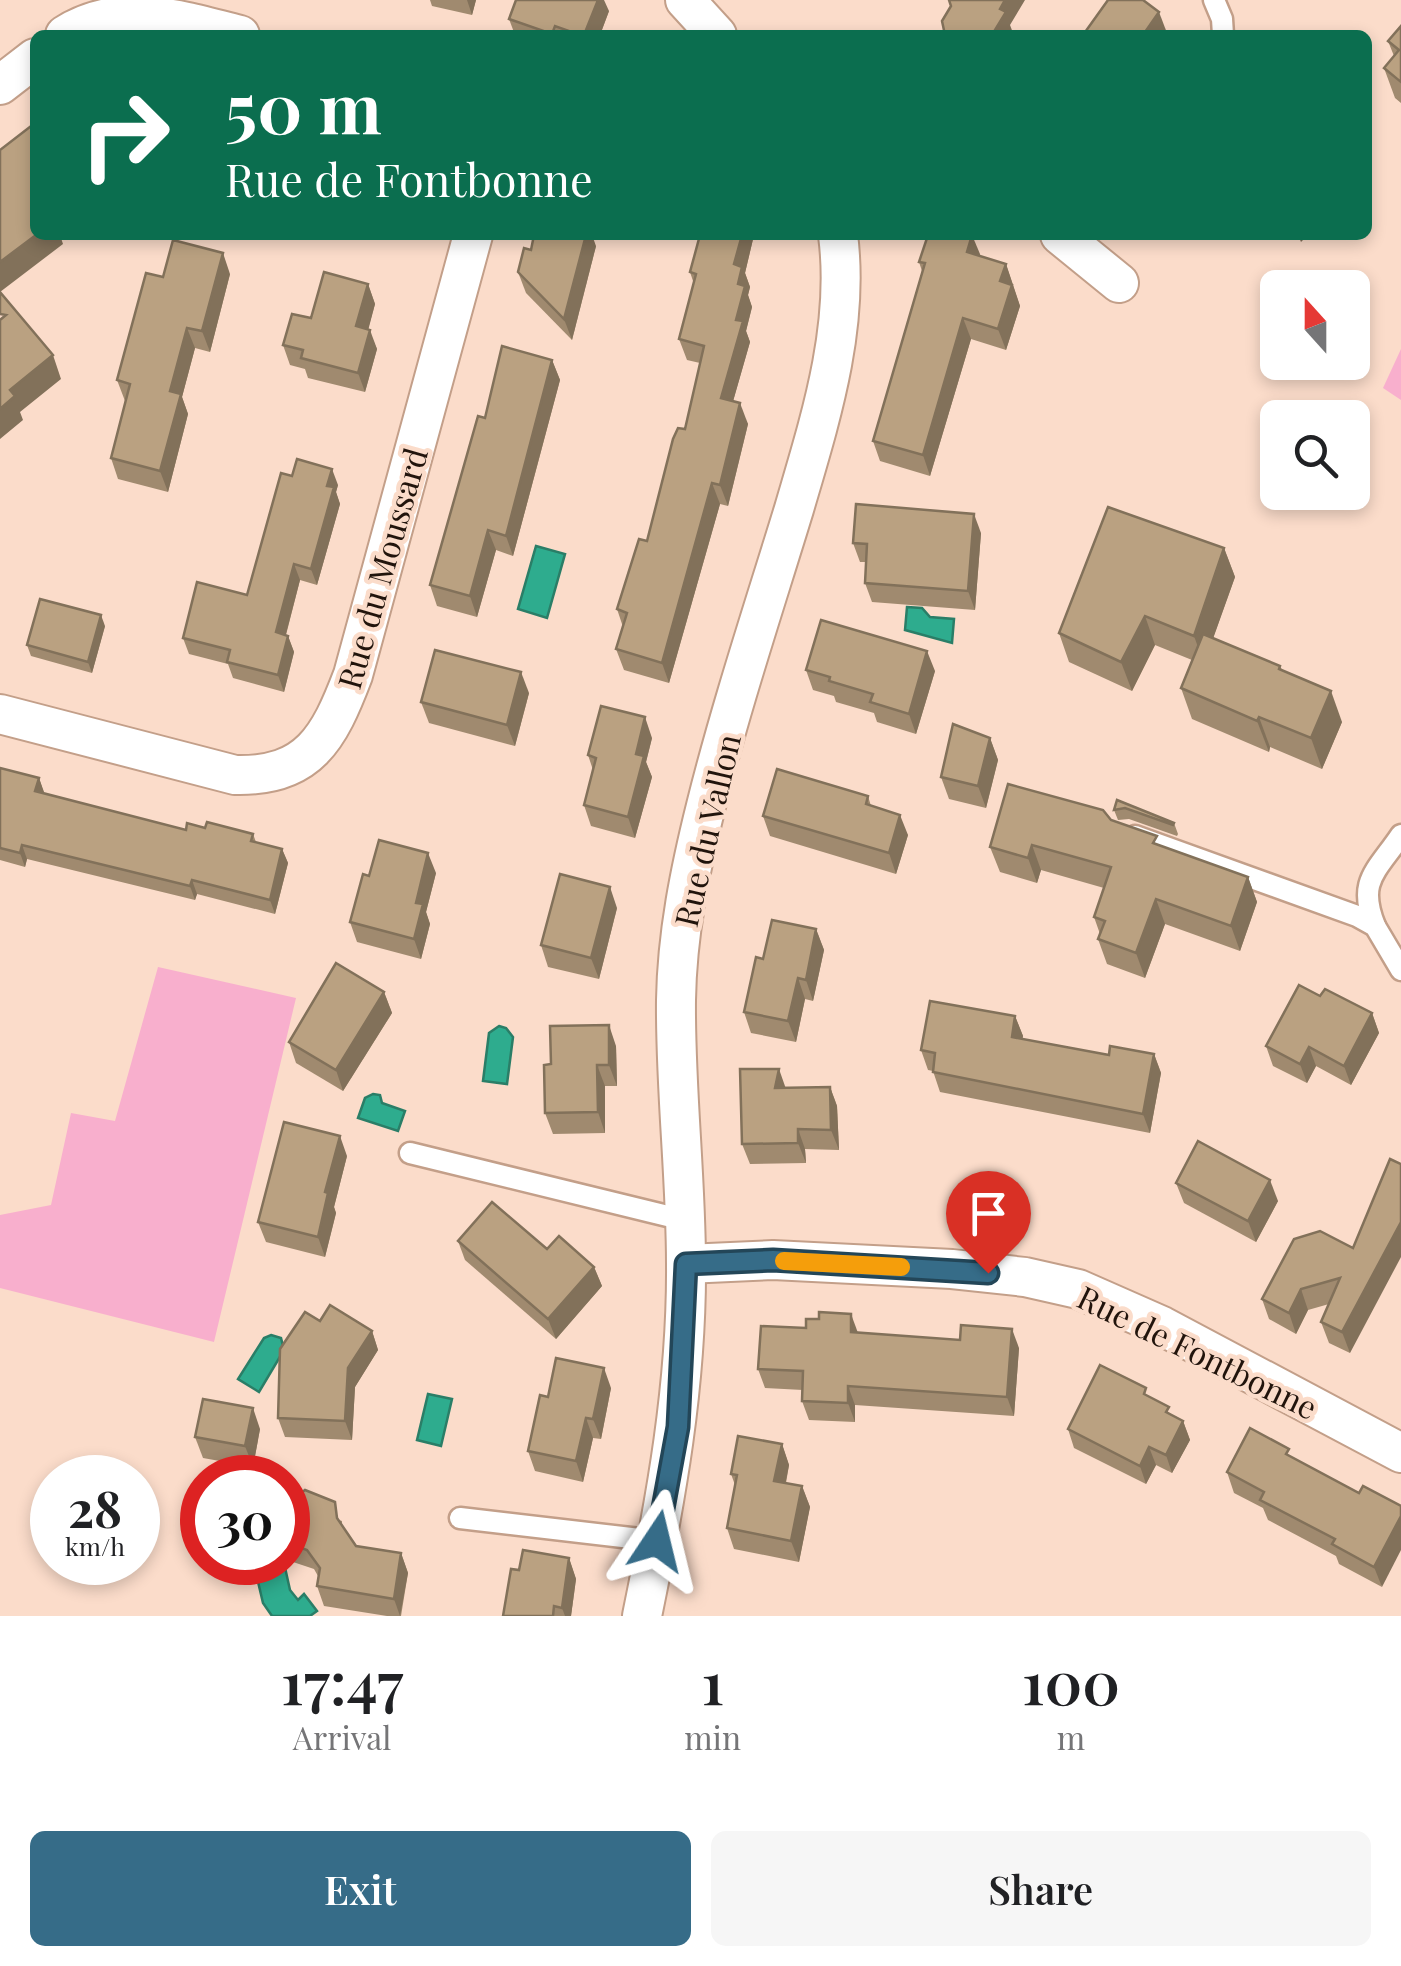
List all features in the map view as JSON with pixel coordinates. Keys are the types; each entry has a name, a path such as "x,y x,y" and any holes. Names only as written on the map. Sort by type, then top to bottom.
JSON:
{"street":[{"path":"685,0 712,30"},
{"path":"74,30 94,19 136,12 160,14 221,30"},
{"path":"0,85 30,62"},
{"name":"Rue du Moussard","path":"0,714 235,775 261,776 286,770 310,753 328,731 354,675 472,240"},
{"name":"Rue du Vallon","path":"642,1616 678,1427 686,1264 676,1000 680,934 706,802 819,422 838,332 842,268 839,240"},
{"path":"1066,240 1119,282"},
{"name":"Rue de Fontbonne","path":"686,1264 773,1260 952,1269 1025,1276 1078,1289 1162,1326 1401,1453"}],"lane":[{"path":"1214,0 1223,30"},
{"path":"1125,832 1375,926"},
{"path":"1401,835 1367,885 1366,904 1401,970"},
{"path":"410,1153 684,1220"},
{"path":"460,1518 657,1541"}],"shaded area":[{"path":"1401,349 1401,400 1383,388"},
{"path":"158,967 296,998 214,1342 0,1288 0,1215 51,1205 71,1113 115,1121"}],"water":[{"path":"536,546 565,554 547,618 518,609"},
{"path":"907,607 922,608 930,617 954,619 952,643 905,630"},
{"path":"499,1026 513,1037 507,1084 483,1081 489,1033"},
{"path":"380,1095 382,1103 405,1111 398,1131 358,1118 365,1098"},
{"path":"264,1338 281,1338 284,1350 259,1392 238,1379"},
{"path":"428,1394 452,1399 441,1446 417,1440"},
{"path":"259,1585 289,1585 298,1600 304,1594 317,1611 310,1616 272,1616 263,1603"}],"building":[{"path":"516,0 598,0 586,30 555,26 554,30 541,30 509,19"},
{"path":"949,0 1005,0 1000,9 1006,12 995,30 944,30 942,21 951,6"},
{"path":"1108,0 1143,0 1159,12 1146,30 1087,30"},
{"path":"1401,26 1401,82 1384,68 1399,50 1388,41"},
{"path":"30,127 30,240 0,262 0,150"},
{"path":"173,240 223,253 202,331 187,328 170,391 181,394 160,471 111,458 130,384 117,380 146,273 163,277"},
{"path":"533,240 585,240 564,319 518,272 524,248 531,250"},
{"path":"699,240 741,240 734,264 742,267 738,284 745,286 736,320 743,321 721,398 740,403 720,485 712,483 662,663 616,649 627,613 617,609 639,539 647,541 673,439 678,428 685,429 704,346 679,339 696,274 690,272"},
{"path":"926,240 971,240 967,252 1006,264 1000,281 1012,285 998,329 963,318 923,455 873,441 925,263 919,262"},
{"path":"324,272 368,284 356,326 370,330 358,373 301,358 303,350 283,345 292,314 311,318"},
{"path":"0,292 53,355 10,390 15,396 0,409 0,320 6,315 0,314"},
{"path":"502,346 552,360 506,536 488,530 470,596 430,585 478,416 485,418"},
{"path":"297,459 332,469 327,486 334,487 311,569 294,564 276,632 288,636 278,675 227,662 230,650 183,638 197,582 247,595 281,473 292,476"},
{"path":"856,504 974,514 968,591 865,583 867,544 853,543"},
{"path":"1108,507 1224,548 1194,636 1145,616 1121,662 1059,633"},
{"path":"40,599 101,615 88,662 27,645"},
{"path":"821,620 927,651 909,714 870,702 873,694 806,670"},
{"path":"1203,634 1331,691 1311,738 1259,717 1257,721 1181,688"},
{"path":"435,650 521,672 507,725 421,702"},
{"path":"601,706 645,717 636,754 644,756 628,817 584,805 596,758 588,755"},
{"path":"953,724 990,738 978,786 941,777"},
{"path":"0,768 39,778 35,791 186,830 187,823 205,828 207,822 253,834 251,841 282,849 270,900 192,880 190,886 22,845 20,853 0,848"},
{"path":"777,769 868,796 866,804 900,815 889,853 763,816"},
{"path":"1008,784 1103,810 1111,820 1157,836 1153,843 1248,877 1231,926 1156,899 1136,953 1098,939 1105,921 1094,917 1111,867 1032,845 1028,858 990,847"},
{"path":"1117,800 1174,823 1125,808 1114,810"},
{"path":"379,840 428,853 416,903 423,904 414,939 350,922 363,874 369,876"},
{"path":"560,874 610,887 591,958 541,945"},
{"path":"772,920 816,929 806,980 798,978 788,1021 744,1012 756,957 763,959"},
{"path":"336,963 384,992 336,1070 289,1042"},
{"path":"1299,985 1320,996 1325,989 1372,1013 1344,1066 1309,1047 1300,1064 1266,1046"},
{"path":"930,1001 1015,1016 1012,1037 1109,1055 1110,1046 1154,1054 1143,1114 933,1072 935,1053 921,1050"},
{"path":"609,1025 609,1065 597,1065 598,1112 545,1113 544,1065 551,1064 550,1026"},
{"path":"740,1069 779,1069 775,1088 830,1087 831,1130 798,1129 798,1143 742,1144"},
{"path":"284,1122 340,1136 318,1237 258,1222"},
{"path":"1198,1141 1270,1180 1248,1221 1176,1183"},
{"path":"1390,1159 1401,1164 1401,1222 1342,1332 1321,1322 1340,1278 1301,1289 1289,1313 1262,1299 1294,1239 1320,1231 1353,1248"},
{"path":"492,1202 547,1249 559,1236 594,1267 548,1319 458,1241"},
{"path":"330,1305 372,1331 348,1368 345,1421 278,1418 280,1349 305,1312 320,1321"},
{"path":"819,1312 851,1314 851,1332 960,1340 961,1325 1012,1329 1007,1397 848,1386 848,1403 802,1401 803,1371 758,1369 761,1326 806,1328 806,1319 819,1319"},
{"path":"556,1358 604,1368 593,1419 586,1418 576,1461 528,1451 540,1395 548,1397"},
{"path":"1100,1365 1146,1388 1144,1394 1169,1407 1166,1412 1183,1421 1166,1455 1149,1447 1140,1466 1068,1429"},
{"path":"203,1399 253,1408 245,1446 195,1437"},
{"path":"1250,1428 1289,1449 1286,1454 1359,1493 1363,1486 1401,1506 1401,1516 1374,1567 1332,1544 1335,1539 1260,1500 1264,1492 1227,1472"},
{"path":"738,1436 782,1444 774,1481 802,1486 791,1541 727,1528 737,1475 731,1474"},
{"path":"310,1492 335,1502 337,1518 356,1546 401,1553 394,1599 317,1586 320,1568 310,1554"},
{"path":"523,1550 569,1558 562,1608 554,1606 553,1616 503,1616 511,1569 519,1570"}],"slow traffic":[{"path":"784,1261 901,1267"}],"route":[{"path":"657,1541 678,1427 686,1264 773,1260 988,1273"}]}
